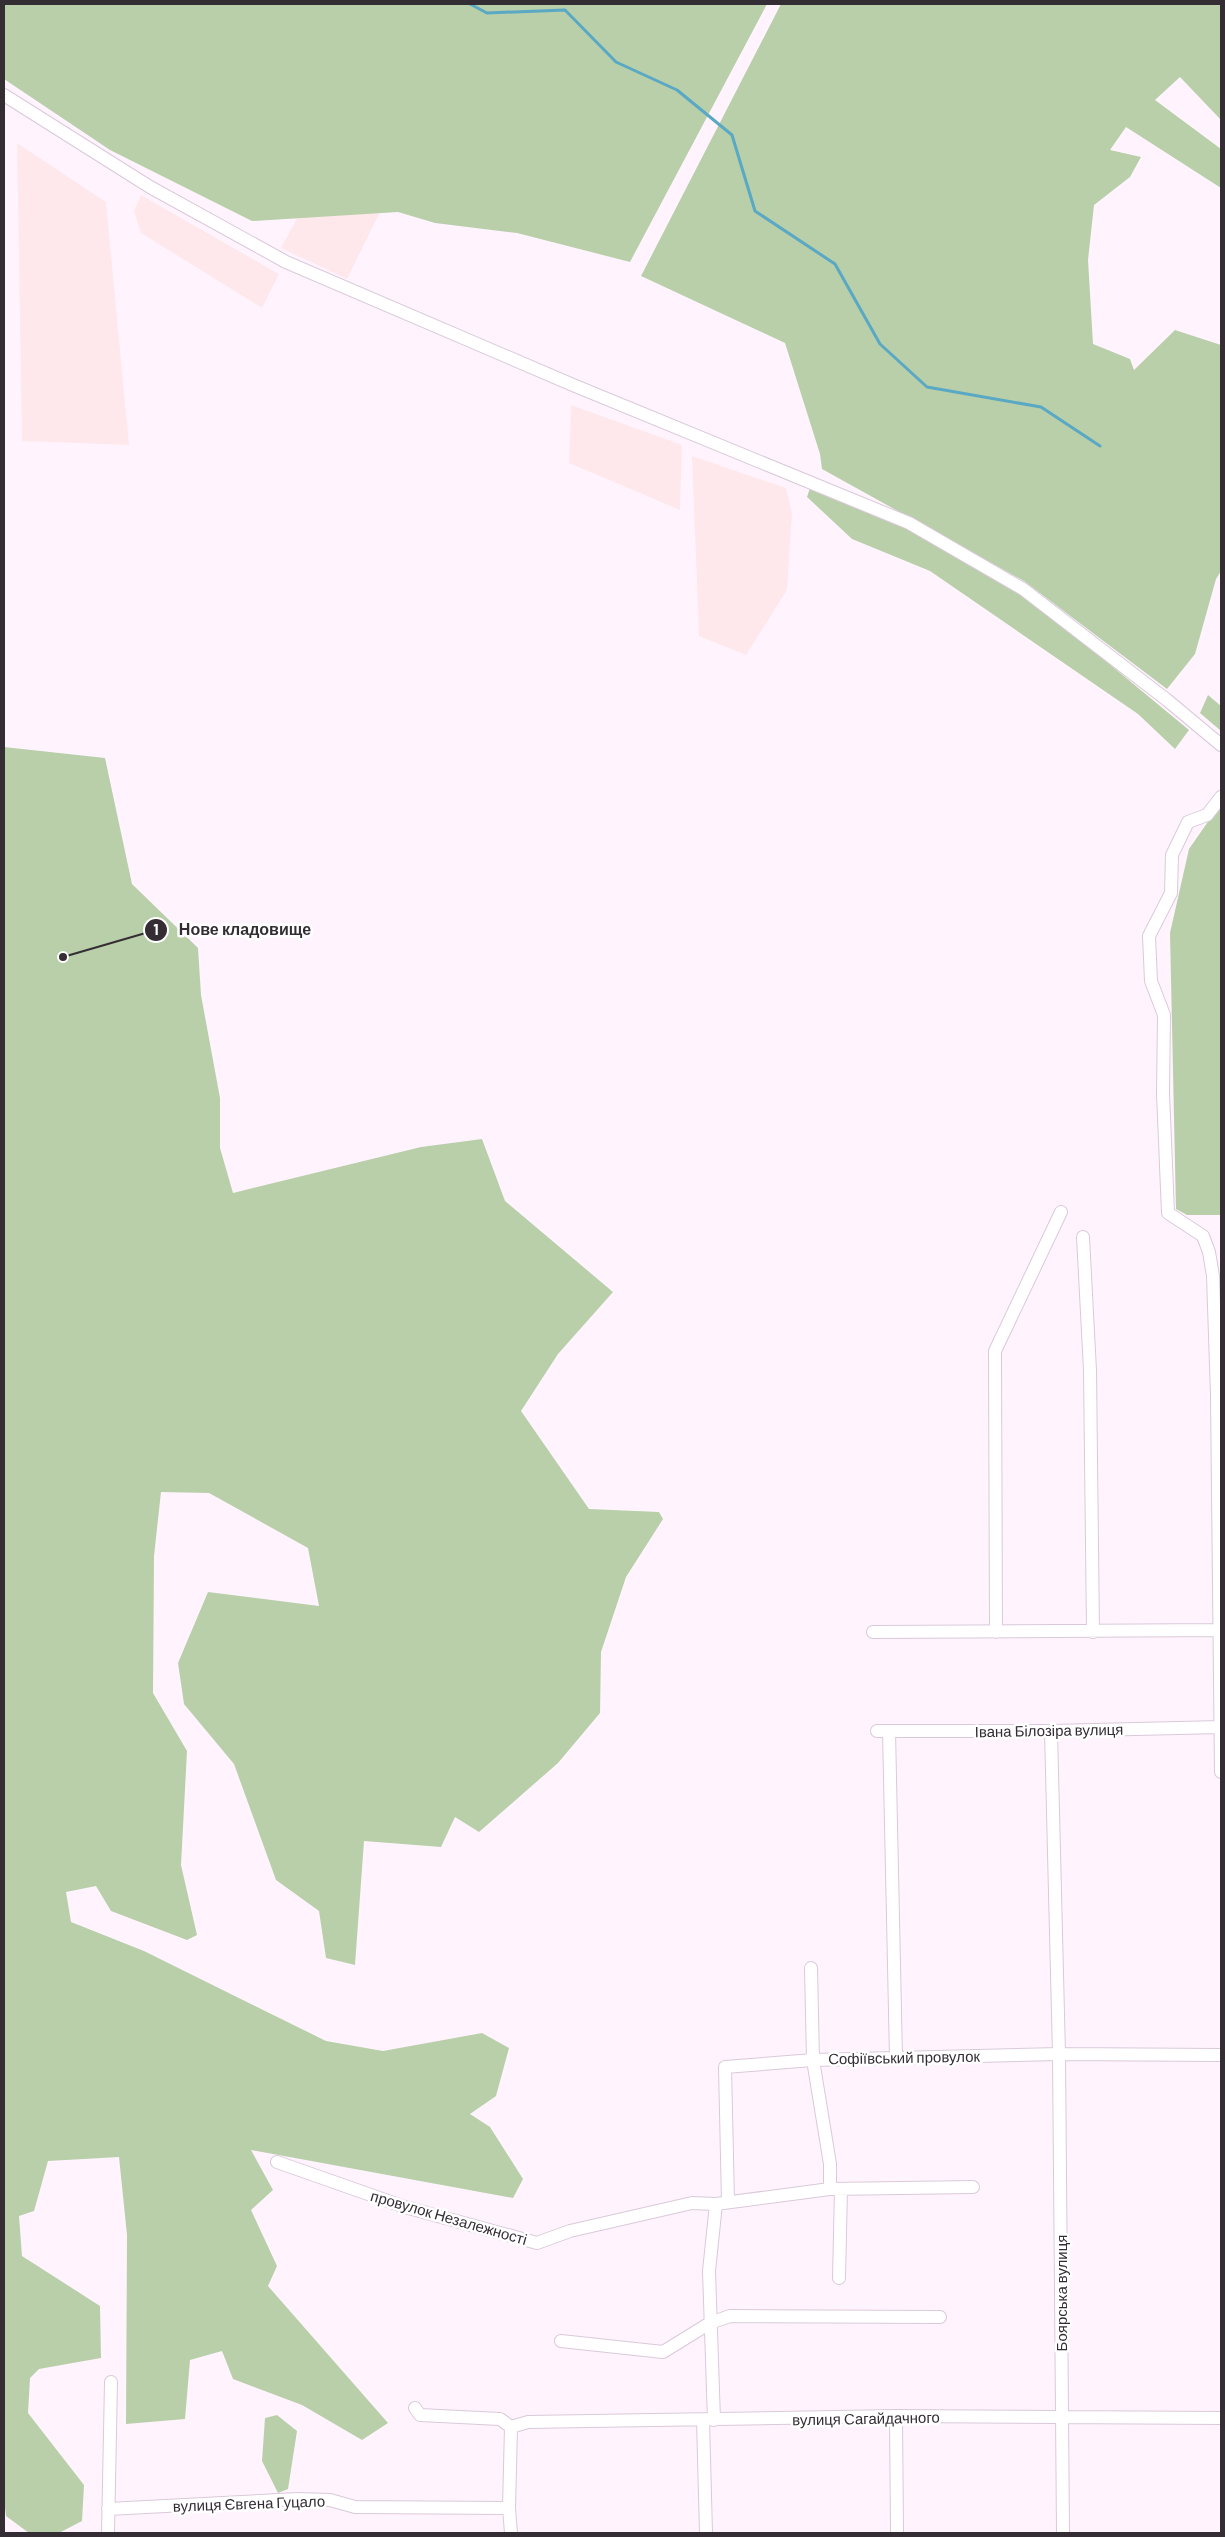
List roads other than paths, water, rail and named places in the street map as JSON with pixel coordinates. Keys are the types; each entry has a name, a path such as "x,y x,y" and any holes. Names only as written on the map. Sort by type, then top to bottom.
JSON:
{"street":[{"path":"4,95 150,187 286,262 564,381 909,523 1023,589 1167,700 1221,745"},
{"path":"1221,797 1207,815 1188,822 1172,855 1171,893 1149,936 1151,981 1164,1016 1163,1094 1168,1213 1203,1236 1209,1252 1213,1276 1219,1395 1221,1772"},
{"path":"996,1632 995,1351 1061,1212"},
{"path":"1083,1237 1090,1370 1093,1632"},
{"path":"873,1632 1219,1630"},
{"name":"Івана Білозіра вулиця","path":"896,2058 883,1731 1051,1731 1221,1727"},
{"name":"Боярська вулиця","path":"1051,1731 1059,2054 1063,2533"},
{"path":"706,2533 710,2323 709,2271 722,2203 725,2067 813,2060 811,1968"},
{"name":"Софіївський провулок","path":"839,2278 836,2189 830,2164 813,2060 1059,2054 1221,2055"},
{"name":"провулок Незалежності","path":"277,2162 405,2207 537,2242 570,2231 692,2203 722,2203 836,2189"},
{"path":"836,2189 973,2187"},
{"path":"561,2340 663,2352 710,2323 730,2316 940,2317"},
{"path":"108,2533 111,2382"},
{"path":"415,2408 420,2415 500,2419 511,2427 508,2508 511,2533"},
{"path":"896,2416 897,2533"},
{"name":"вулиця Сагайдачного","path":"511,2427 528,2422 896,2416 1221,2418"},
{"name":"вулиця Євгена Гуцало","path":"108,2509 298,2499 330,2500 355,2507 508,2508"}],"waterway":[{"path":"470,4 487,13 565,10 616,62 677,90 732,135 755,211 835,264 880,344 927,387 1041,407 1100,446"}],"place":[{"name":"Нове кладовище","path":"63,957"}]}
